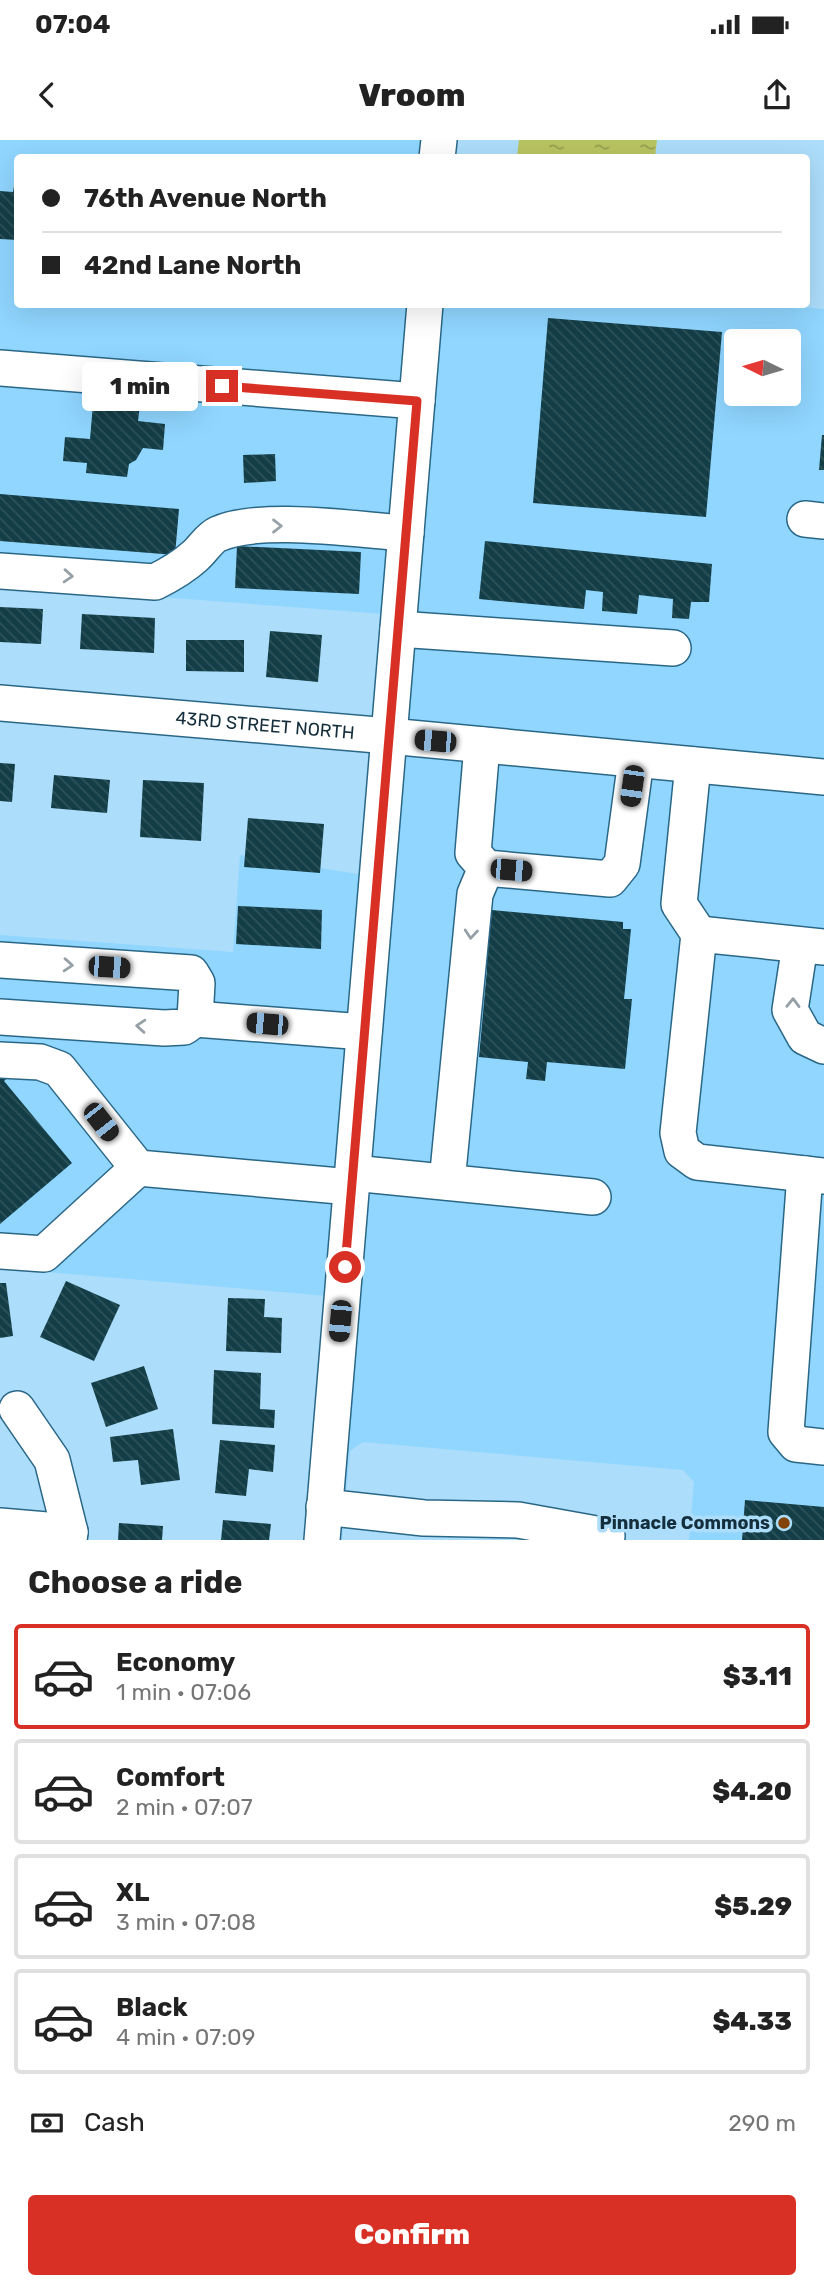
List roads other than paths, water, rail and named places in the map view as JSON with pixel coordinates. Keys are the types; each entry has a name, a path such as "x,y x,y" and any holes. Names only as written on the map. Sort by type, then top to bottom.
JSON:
{"street":[{"path":"425,308 323,1524 424,1518 518,1520 607,1536"},
{"path":"0,368 417,401"},
{"path":"0,571 155,582 194,557 215,535 242,526 293,526 406,533"},
{"path":"398,629 673,648"},
{"name":"43RD STREET NORTH","path":"0,703 824,777"},
{"path":"482,745 473,853 486,868 610,879 622,864 636,760"},
{"path":"693,765 679,904 699,934 678,1132 682,1150 697,1162 815,1175 786,1432 796,1444 824,1447"},
{"path":"447,1182 475,894 486,868"},
{"path":"699,934 812,946 790,1010 805,1037 824,1046"},
{"path":"0,960 191,973 197,983 195,1019"},
{"path":"0,1017 163,1028 184,1027 195,1019 364,1032"},
{"path":"0,1060 40,1062 59,1069 138,1168"},
{"path":"0,1251 44,1254 138,1168 352,1180 447,1182 593,1197"},
{"path":"0,1526 69,1536 52,1460 17,1409"}],"water":[{"path":"519,140 657,140 655,154 517,154"}],"place":[{"name":"Pinnacle Commons","path":"784,1523"}]}
